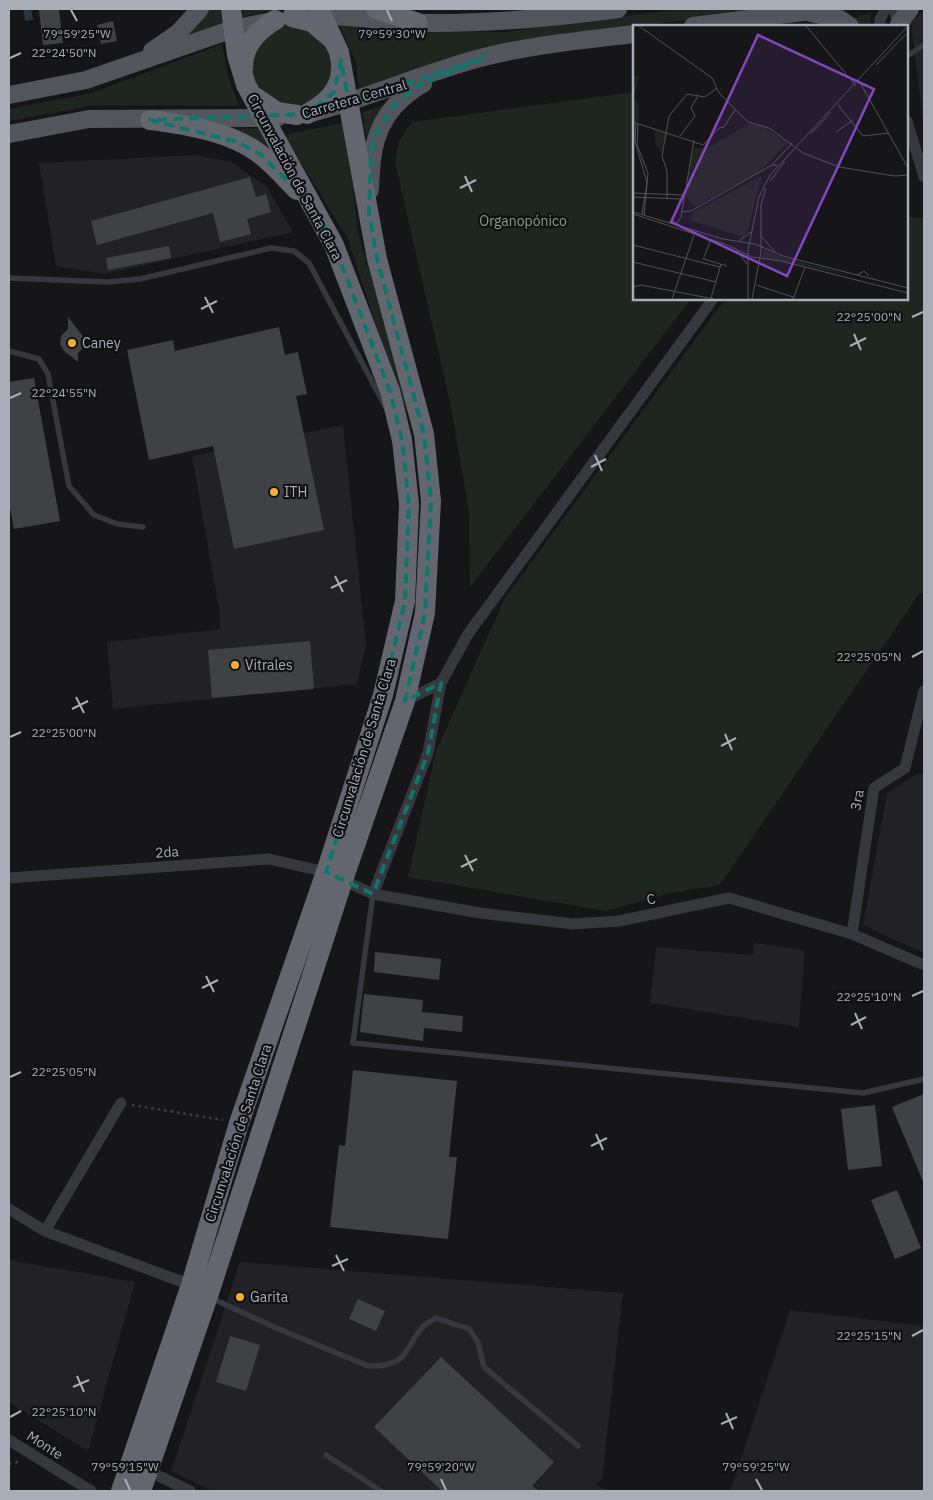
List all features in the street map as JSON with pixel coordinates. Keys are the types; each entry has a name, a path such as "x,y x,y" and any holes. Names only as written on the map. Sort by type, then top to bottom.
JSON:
{"highway":[{"name":"Circunvalación de Santa Clara","path":"121,1491 139,1467 208,1296 335,876 383,695 405,601 413,437 390,391 334,245 244,80 233,29 231,9"},
{"path":"376,9 418,23"},
{"name":"Circunvalación de Santa Clara","path":"141,1491 139,1467 239,1123 405,701 425,613 431,501 413,437 377,259 340,56 320,12"},
{"path":"283,18 307,20 321,28 334,43 340,56 339,82 334,92 327,101 302,115 282,113 267,107 252,94 244,80 243,64 250,42 256,33 283,18"},
{"path":"150,120 196,128 238,142 260,154 314,207"}],"main road":[{"path":"134,64 178,33 200,9"},
{"path":"9,95 86,80 233,29 320,12 418,23 507,22 617,9"},
{"path":"701,25 827,9"},
{"path":"898,20 910,9"},
{"path":"803,12 840,19 849,25"},
{"name":"Carretera Central","path":"9,134 89,119 264,118 302,115 349,103 483,58 533,47 633,34"},
{"path":"369,213 371,153 376,134 386,116 396,103 418,86 483,58"}],"street":[{"path":"880,25 880,19 886,9"},
{"path":"908,124 924,177"},
{"path":"373,894 428,753 441,683 468,634 712,300"},
{"path":"405,701 441,683"},
{"name":"3ra","path":"852,934 874,788 905,768 924,691"},
{"name":"2da","path":"9,878 269,859 335,876 373,894"},
{"name":"C","path":"373,894 480,913 574,924 619,921 728,898 852,934 924,965"},
{"path":"45,1231 121,1103"},
{"path":"9,1209 45,1231 191,1285"},
{"name":"Monte","path":"9,1440 91,1491"},
{"path":"139,1467 190,1491"}],"lane":[{"path":"908,55 924,45"},
{"path":"9,278 108,282 132,280 271,248 294,251 309,263 413,437"},
{"path":"9,351 39,359 48,374 69,486 73,492 94,515 117,524 142,527"},
{"path":"373,894 353,1043 863,1093 924,1079"},
{"path":"208,1296 274,1327 368,1366 384,1366 401,1360 411,1347 423,1324 436,1318 469,1329 478,1342 484,1367 578,1446"},
{"path":"326,1455 381,1491"}],"path":[{"path":"121,1103 239,1123"}],"highlighted area":[{"path":"483,58 418,86 396,103 376,133 371,153 369,213 377,259 424,434 431,501 425,613 405,701 441,683 428,753 373,894 326,872 383,695 405,601 409,504 402,440 390,391 334,245 314,207 260,154 238,142 150,120 307,114 334,92 341,60 349,103"}],"shaded area":[{"path":"23,9 31,9 33,20 25,21"},
{"path":"924,10 924,132 911,23"},
{"path":"196,155 231,162 267,187 293,232 104,274 56,266 39,163"},
{"path":"343,425 366,645 357,684 113,709 107,642 220,629 219,609 192,456"},
{"path":"918,773 924,774 924,953 863,925 887,793"},
{"path":"754,943 805,950 799,1027 650,1003 656,947 753,955"},
{"path":"9,1260 135,1282 88,1451 9,1402"},
{"path":"240,1262 623,1293 602,1480 595,1485 611,1491 212,1491 171,1471"},
{"path":"790,1310 924,1326 924,1491 730,1491"}],"green space":[{"path":"208,9 220,9 223,25 185,40"},
{"path":"243,9 275,9 243,17"},
{"path":"680,9 774,9 647,25 633,25 633,27 505,43 440,60 360,94 356,63 339,24 408,31 504,32"},
{"path":"870,14 871,25 862,25 851,18"},
{"path":"296,23 330,45 334,75 331,85 308,106 288,109 254,87 250,57 276,26"},
{"path":"222,44 228,76 239,106 95,105 9,121 9,109 92,93"},
{"name":"Organopónico","path":"633,92 633,300 690,300 470,587 469,512 451,407 395,162 399,141 412,122"},
{"path":"388,103 366,138 362,113"},
{"path":"346,122 358,233 404,389 408,424 348,239 284,135"},
{"path":"258,128 273,154 230,129"},
{"path":"908,217 923,218 924,592 919,594 720,885 670,893 606,911 408,877 436,751 505,598 724,300 908,300"}],"building":[{"path":"59,9 63,43 43,45 39,10"},
{"path":"113,21 117,41 101,44 97,25"},
{"path":"250,177 256,197 266,194 271,212 247,219 251,234 220,242 213,213 97,245 91,221"},
{"path":"169,246 171,258 108,270 106,258"},
{"name":"Caney","path":"68,317 85,339 84,347 78,353 78,362 64,351 60,344 61,336 68,329"},
{"path":"279,327 285,355 298,352 307,394 296,396 324,530 234,549 213,446 149,460 127,350 173,340 175,351"},
{"path":"34,378 60,521 14,529 9,502 9,382"},
{"path":"310,641 314,689 212,698 208,650"},
{"path":"375,952 441,959 439,980 374,972"},
{"path":"364,994 423,1000 422,1012 463,1016 462,1032 424,1028 423,1041 360,1032"},
{"path":"353,1070 457,1081 449,1157 457,1157 448,1239 330,1227 339,1145 345,1146"},
{"path":"924,1094 924,1184 892,1107"},
{"path":"875,1105 882,1166 848,1170 841,1109"},
{"path":"897,1190 921,1248 895,1259 871,1200"},
{"path":"358,1299 385,1311 376,1331 349,1319"},
{"path":"230,1336 260,1345 246,1391 216,1382"},
{"path":"441,1357 554,1462 532,1486 539,1491 442,1491 374,1427"}],"place":[{"name":"Caney","path":"72,343"},
{"name":"ITH","path":"274,492"},
{"name":"Vitrales","path":"235,665"},
{"name":"Garita","path":"240,1297"}]}
